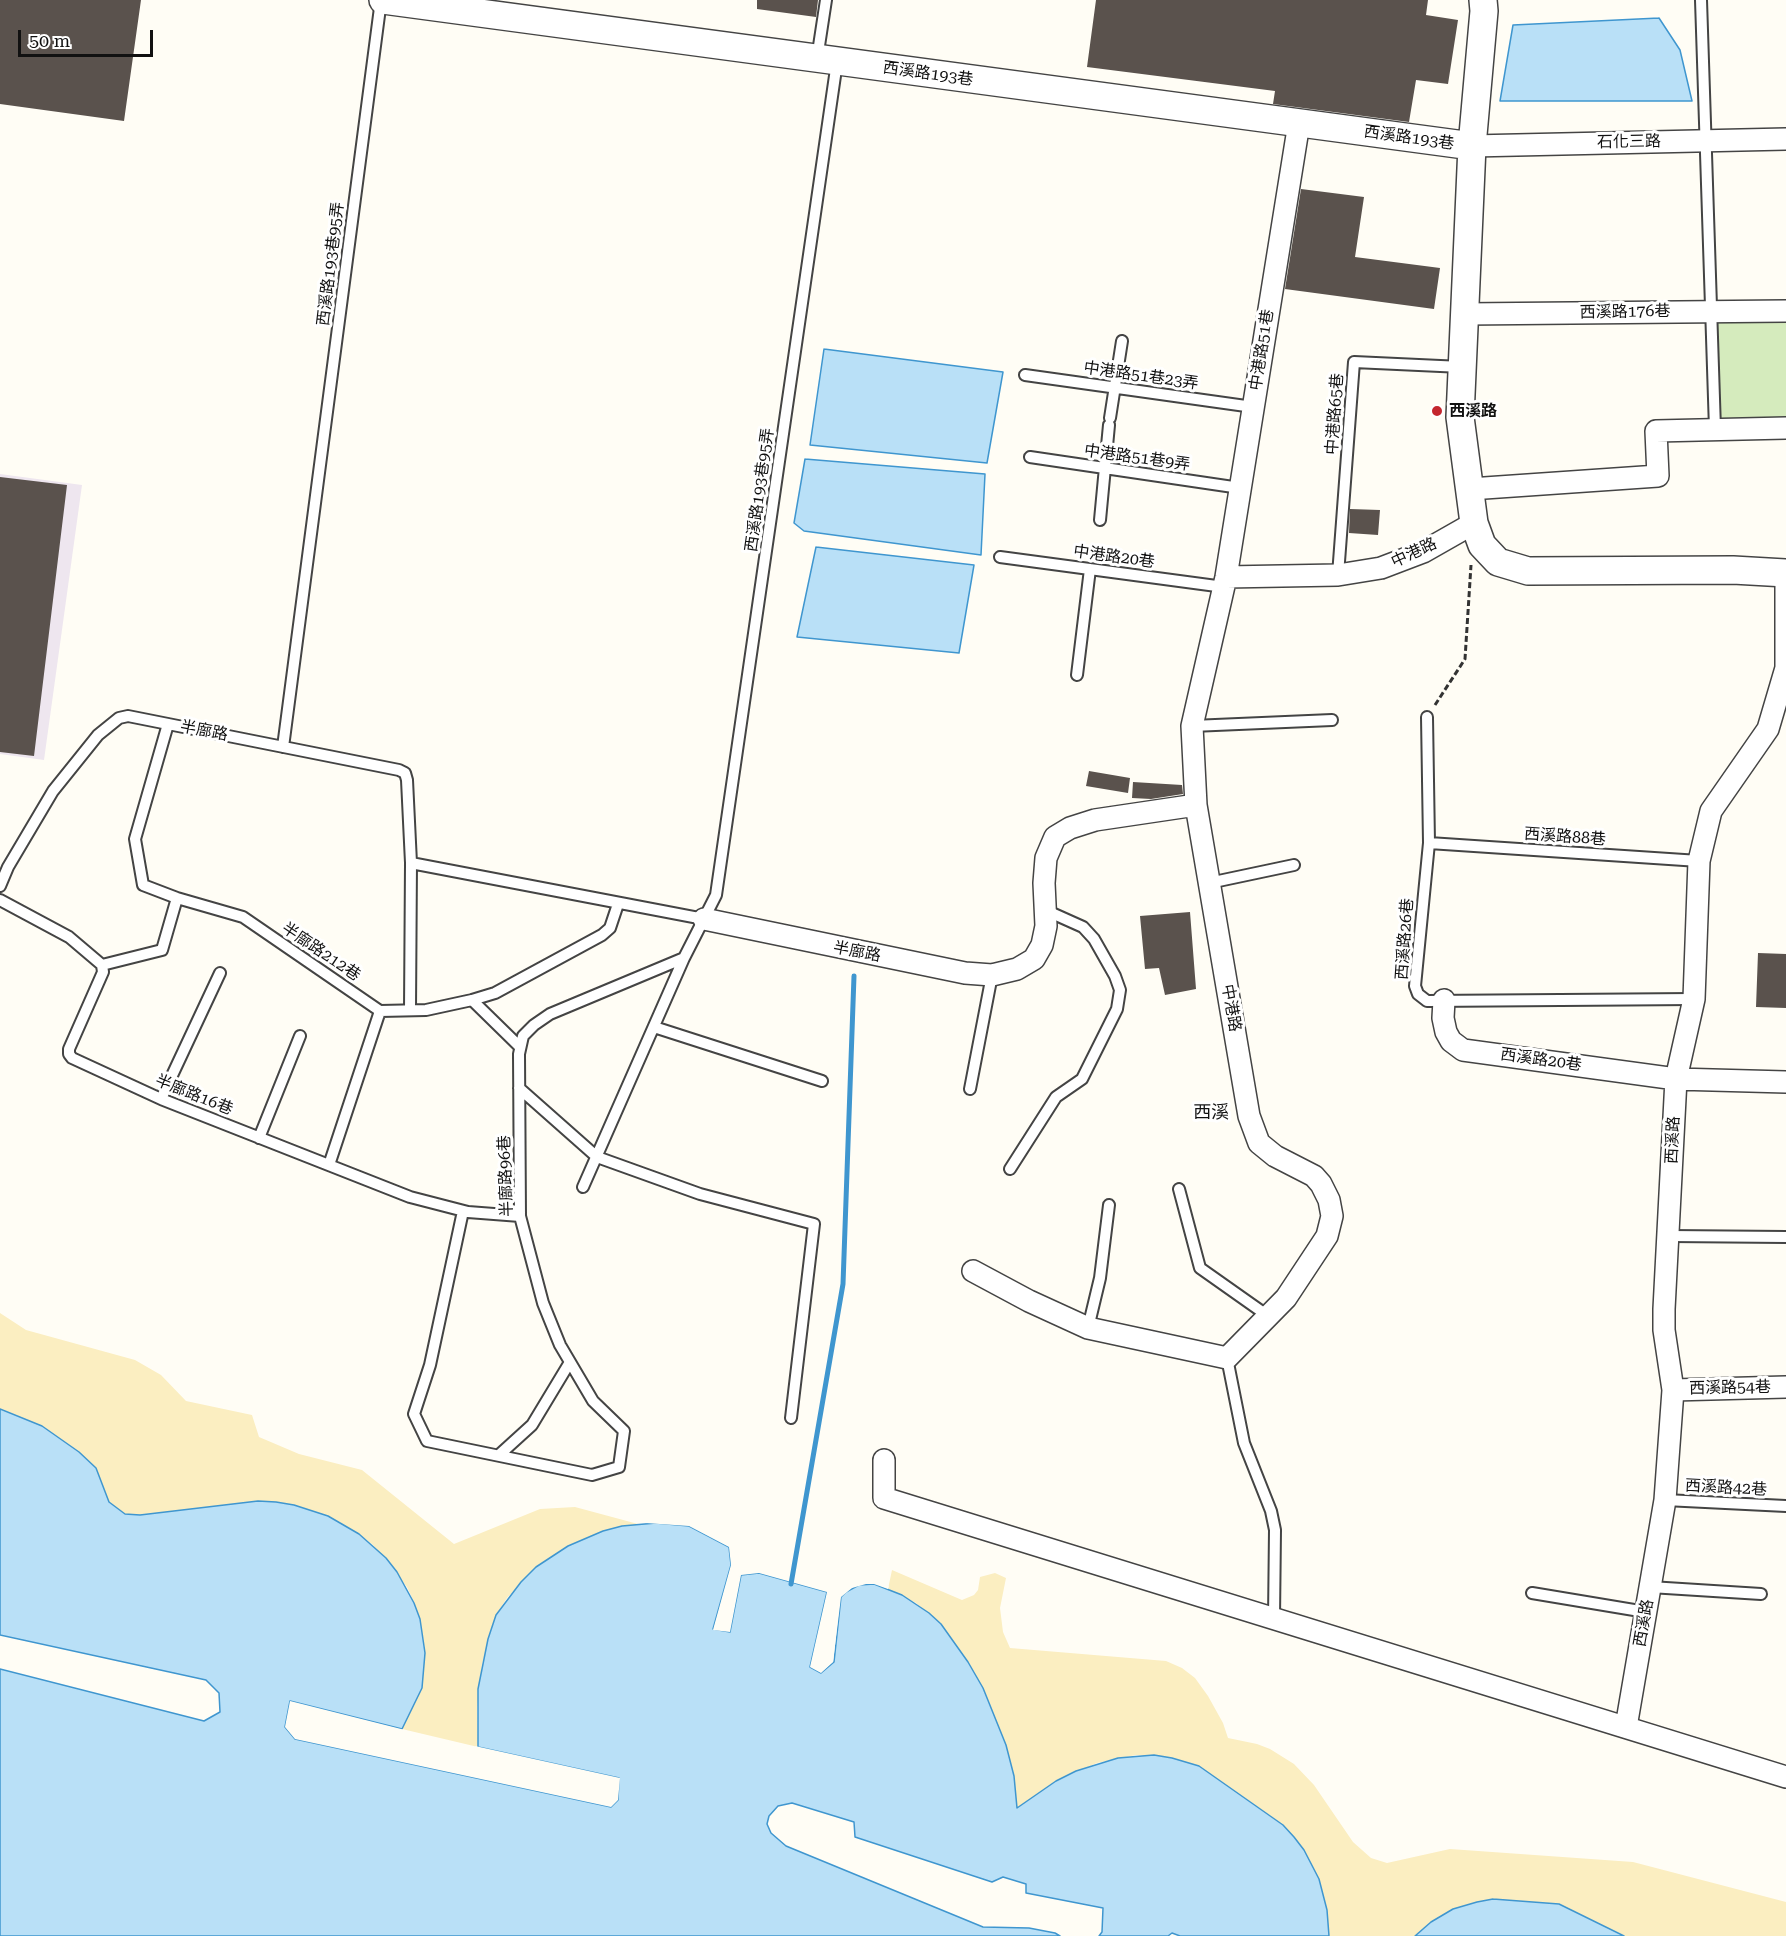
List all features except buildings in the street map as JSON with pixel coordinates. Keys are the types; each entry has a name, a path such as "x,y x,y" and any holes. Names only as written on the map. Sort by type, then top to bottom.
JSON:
{"street":[{"name":"西溪路193巷","path":"382,0 1472,146"},
{"name":"西溪路","path":"1483,0 1472,146 1460,417 1474,523 1482,545 1498,562 1528,571 1733,570 1786,573 1786,668 1768,729 1711,811 1699,861 1694,999 1676,1079 1664,1330 1673,1390 1665,1500 1626,1727"},
{"name":"中港路51巷","path":"1225,582 1299,123"},
{"name":"石化三路","path":"1472,146 1786,138"},
{"name":"西溪路176巷","path":"1465,314 1786,310"},
{"path":"1470,489 1658,476 1656,431 1786,428"},
{"name":"中港路","path":"1227,1358 1286,1298 1327,1236 1332,1216 1329,1200 1321,1184 1314,1176 1275,1156 1259,1143 1249,1116 1209,883 1196,805 1192,726 1225,582 1338,575 1381,568 1423,552 1474,523"},
{"name":"半廍路","path":"704,919 954,971 992,975 1017,969 1034,959 1042,945 1046,926 1046,858 1055,837 1070,828 1095,820 1196,805"},
{"name":"西溪路20巷","path":"1444,1000 1443,1018 1446,1032 1451,1041 1463,1050 1676,1079 1786,1082"},
{"path":"973,1272 1088,1328 1227,1358"},
{"name":"西溪路54巷","path":"1673,1390 1786,1387"},
{"path":"884,1460 884,1498 1786,1777"}],"lane":[{"name":"西溪路193巷95弄","path":"283,747 382,0"},
{"name":"西溪路193巷95弄","path":"704,919 716,895 826,60 825,0"},
{"path":"1701,0 1715,429"},
{"path":"1100,520 1110,422 1122,340"},
{"name":"中港路65巷","path":"1338,575 1354,362 1462,367"},
{"name":"中港路51巷23弄","path":"1025,375 1253,407"},
{"name":"中港路51巷9弄","path":"1030,457 1240,488"},
{"name":"中港路20巷","path":"1000,557 1090,569 1225,582"},
{"path":"1077,675 1090,569"},
{"name":"半廍路","path":"0,886 8,867 52,791 98,735 111,723 128,716 399,770 405,773 407,780 411,863 410,1009"},
{"name":"西溪路26巷","path":"1427,717 1429,843 1415,986 1418,994 1427,1000 1694,999"},
{"path":"1192,726 1332,720"},
{"name":"半廍路212巷","path":"168,724 135,839 143,885 177,898 243,917 380,1011"},
{"name":"西溪路88巷","path":"1429,843 1699,861"},
{"name":"半廍路","path":"411,863 704,919"},
{"path":"1209,883 1294,865"},
{"path":"0,900 69,937 102,965 162,950 177,898"},
{"path":"329,1165 380,1011 426,1010 495,993 602,935 610,928 618,904"},
{"path":"1010,1169 1056,1096 1082,1079 1117,1009 1120,990 1115,976 1094,939 1083,927 1046,910"},
{"path":"583,1187 684,958 704,919"},
{"path":"472,1000 520,1047 523,1036 550,1014 684,958"},
{"name":"半廍路16巷","path":"102,965 103,972 69,1049 72,1058 161,1099 410,1197 463,1211 520,1216"},
{"path":"161,1099 220,973"},
{"path":"970,1089 992,975"},
{"path":"654,1027 822,1081"},
{"path":"259,1138 300,1036"},
{"name":"半廍路96巷","path":"499,1455 592,1475 619,1467 624,1431 593,1401 560,1346 543,1303 520,1216 520,1047"},
{"path":"519,1088 597,1157 700,1194 814,1224 791,1418"},
{"path":"1179,1190 1200,1268 1268,1316"},
{"path":"1088,1328 1100,1278 1109,1206"},
{"path":"463,1211 430,1365 414,1414 427,1441 499,1455 532,1425 570,1362"},
{"path":"1669,1236 1786,1238"},
{"path":"1227,1358 1244,1443 1271,1511 1275,1530 1274,1618"},
{"name":"西溪路42巷","path":"1665,1500 1786,1506"},
{"path":"1650,1587 1761,1594"},
{"path":"1532,1593 1646,1612"}],"path":[{"path":"1427,717 1465,659 1472,557"}],"shaded area":[{"path":"0,474 82,485 44,760 0,754"}],"green space":[{"path":"1786,317 1786,423 1720,424 1716,318"}],"sand":[{"path":"0,1313 26,1330 135,1360 161,1375 186,1401 252,1415 259,1437 299,1454 362,1470 454,1544 540,1509 575,1507 638,1524 603,1531 567,1546 536,1567 507,1598 496,1615 482,1664 477,1708 478,1747 402,1729 422,1688 425,1653 423,1636 414,1602 407,1587 373,1545 359,1534 327,1516 294,1505 276,1502 258,1501 140,1515 118,1511 109,1502 79,1452 42,1426 0,1409"},
{"path":"892,1570 962,1600 974,1595 978,1590 980,1577 995,1573 1006,1578 1000,1608 1003,1632 1010,1648 1166,1661 1182,1668 1195,1678 1208,1696 1223,1723 1228,1738 1270,1749 1294,1764 1314,1785 1353,1842 1371,1858 1387,1863 1450,1849 1633,1862 1786,1902 1786,1936 1624,1936 1559,1904 1493,1899 1453,1909 1431,1922 1415,1936 1329,1936 1327,1910 1319,1879 1304,1850 1294,1837 1199,1766 1172,1758 1136,1755 1097,1763 1056,1781 1017,1809 1014,1776 1006,1745 983,1688 941,1624 916,1603 888,1589"}],"water":[{"path":"1659,18 1680,50 1692,101 1500,101 1513,25"},
{"path":"824,349 1003,372 987,463 810,445"},
{"path":"805,459 985,474 981,555 804,531 794,523"},
{"path":"816,547 974,565 959,653 797,637"},
{"path":"0,1409 42,1426 79,1452 96,1468 109,1502 125,1514 140,1515 258,1501 294,1505 328,1516 359,1534 386,1558 397,1572 414,1603 420,1619 425,1653 422,1688 402,1729 290,1701 285,1727 295,1739 611,1807 618,1800 619,1778 478,1747 478,1689 488,1639 496,1615 521,1582 536,1567 568,1546 603,1531 622,1526 656,1523 689,1526 729,1547 731,1565 713,1629 730,1632 741,1575 759,1573 827,1592 810,1667 821,1673 834,1662 841,1597 846,1592 859,1585 874,1584 902,1595 941,1624 983,1688 1006,1745 1014,1776 1017,1808 1056,1781 1076,1771 1118,1758 1154,1755 1199,1766 1283,1825 1304,1850 1319,1879 1327,1910 1329,1936 1180,1936 1172,1933 1168,1936 1099,1936 1102,1932 1103,1908 1026,1893 1026,1884 1003,1877 992,1882 855,1837 854,1822 792,1803 778,1806 769,1816 767,1824 771,1833 786,1846 983,1927 1029,1928 1060,1936 0,1936 0,1669 204,1721 220,1712 219,1693 206,1680 0,1635"},
{"path":"1493,1899 1559,1904 1624,1936 1415,1936 1431,1922 1453,1909"}],"pier":[{"path":"656,1520 690,1523 731,1545 734,1566 717,1627 727,1629 740,1573 760,1570 829,1589 813,1666 820,1669 831,1661 839,1595 851,1586 866,1581 889,1586 888,1589 866,1584 852,1588 841,1597 833,1662 821,1673 810,1667 827,1592 759,1573 741,1575 730,1632 713,1630 731,1565 729,1547 689,1526 631,1522"},
{"path":"290,1701 405,1730 402,1732 292,1705 288,1726 297,1736 610,1804 615,1799 616,1780 477,1750 475,1746 620,1778 618,1800 611,1807 295,1739 285,1727"}],"waterway":[{"path":"791,1584 843,1284 854,976"}],"place":[{"name":"西溪路","path":"1437,411"}],"district":[{"name":"西溪","path":"1211,1113"}]}
